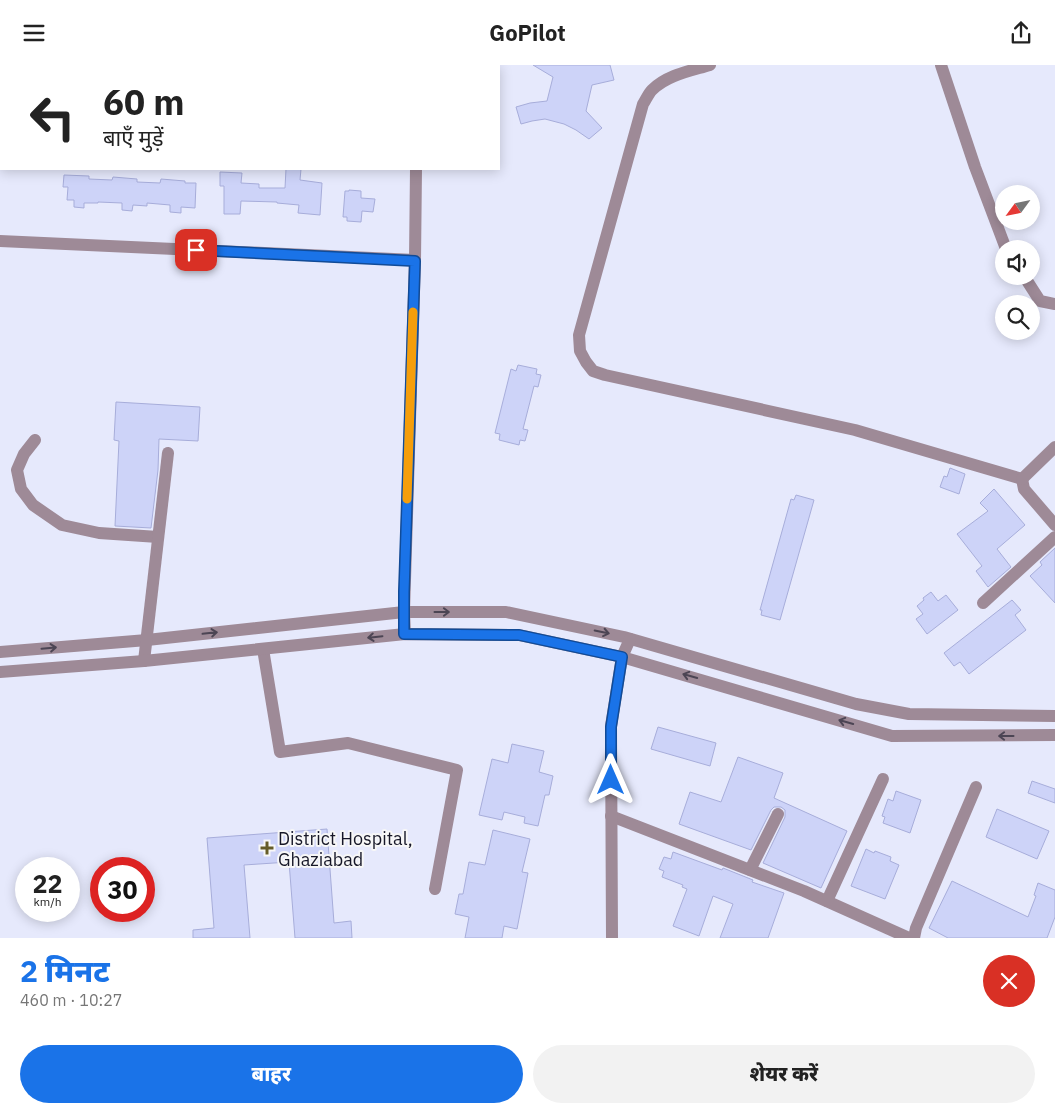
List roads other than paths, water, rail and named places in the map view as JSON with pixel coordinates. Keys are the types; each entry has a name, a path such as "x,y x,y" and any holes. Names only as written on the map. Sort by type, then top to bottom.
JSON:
{"street":[{"path":"710,65 678,74 664,82 651,91 644,104 579,335 580,351 586,362 593,371 605,375 855,429 1022,479"},
{"path":"941,65 975,167 1003,240"},
{"path":"404,634 416,170"},
{"path":"0,241 415,261"},
{"path":"1030,285 1040,301 1055,304"},
{"path":"35,440 24,454 17,470 21,489 33,505 62,525 98,533 158,537"},
{"path":"1022,479 1055,447"},
{"path":"144,661 168,453"},
{"path":"1022,479 1024,489 1055,525"},
{"path":"983,603 1055,537"},
{"path":"0,652 147,640 404,612 506,612 630,639 865,706 909,714 1055,716"},
{"path":"0,672 144,661 404,634 519,635 622,657 892,736 1055,735"},
{"path":"612,938 611,727 622,657 630,639"},
{"path":"264,649 280,752 348,743 457,770 436,889"},
{"path":"827,901 883,779"},
{"path":"914,938 916,928 976,787"},
{"path":"750,870 778,814"},
{"path":"611,816 827,901 910,938"}],"place":[{"name":"District Hospital, Ghaziabad","path":"267,848"}]}
